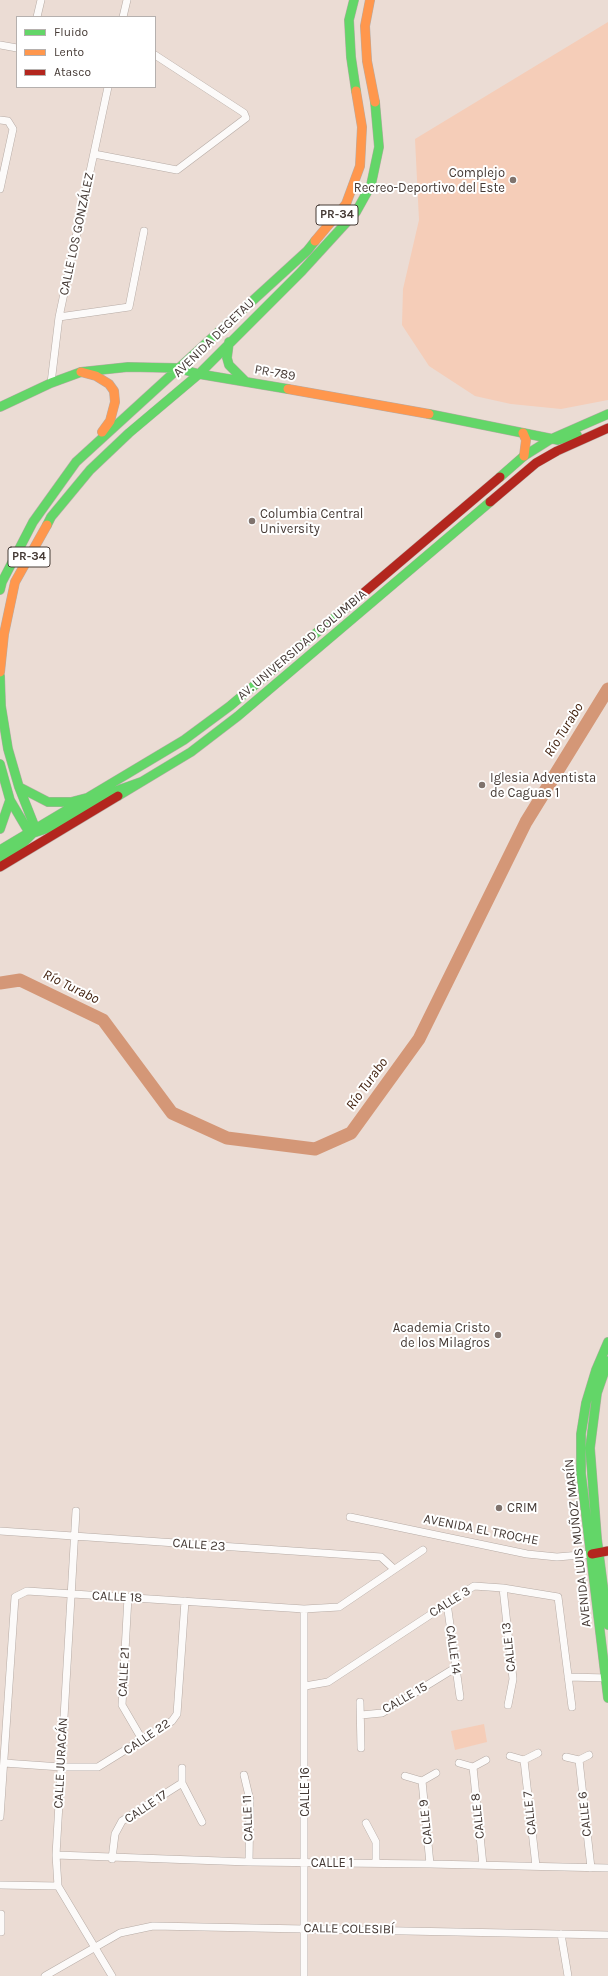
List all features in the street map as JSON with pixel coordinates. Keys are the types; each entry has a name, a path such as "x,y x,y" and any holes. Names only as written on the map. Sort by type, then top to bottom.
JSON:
{"main road":[{"name":"AVENIDA DEGETAU","path":"0,590 2,582 33,522 76,462 177,368 307,251 346,204 360,166 362,127 351,57 349,20 354,0"},
{"name":"AVENIDA DEGETAU","path":"0,672 4,634 15,582 51,517 90,470 130,433 199,374 228,342 301,272 356,212 371,185 379,148 377,113 368,61 365,26 370,0"},
{"path":"228,342 227,358 229,365 245,381"},
{"name":"PR-789","path":"0,407 51,383 81,372 128,367 177,368 199,374 358,400 551,439"},
{"path":"81,372 96,376 110,384 114,391 115,402 110,421 89,450"},
{"name":"AV. UNIVERSIDAD COLUMBIA","path":"0,850 33,832 184,740 230,706 524,456 551,439 608,414"},
{"path":"479,512 492,494 542,453 551,439 565,440 588,432 606,429"},
{"name":"AV. UNIVERSIDAD COLUMBIA","path":"0,866 191,752 238,716 536,463 557,451 606,429"},
{"path":"523,433 526,440 524,456"},
{"path":"390,570 398,580"},
{"path":"0,676 1,706 8,749 33,832"},
{"path":"0,764 10,800 33,832"},
{"path":"0,858 22,844 33,832 55,826 121,788 141,782"},
{"path":"19,787 48,802 71,802 90,797"},
{"path":"0,829 10,800"},
{"name":"AVENIDA LUIS MUÑOZ MARÍN","path":"608,1342 596,1370 586,1403 581,1434 581,1473 600,1553 608,1698"},
{"name":"AVENIDA LUIS MUÑOZ MARÍN","path":"608,1360 597,1393 590,1448 608,1625"}],"street":[{"path":"37,16 41,0"},
{"path":"123,16 127,0"},
{"path":"0,45 16,48"},
{"path":"94,154 177,170 246,118 244,113 156,56"},
{"name":"CALLE LOS GONZÁLEZ","path":"51,383 59,318 108,88"},
{"path":"0,120 8,122 12,129 0,188"},
{"path":"59,318 129,307 144,230"},
{"name":"CALLE JURACÁN","path":"76,1511 56,1855 58,1886 112,1976"},
{"name":"AVENIDA EL TROCHE","path":"350,1517 527,1554 556,1557 600,1553"},
{"name":"CALLE 23","path":"0,1531 381,1557 394,1570"},
{"name":"CALLE 18","path":"0,1817 15,1597 27,1591 304,1609 339,1607 423,1550"},
{"name":"CALLE 3","path":"305,1686 328,1682 474,1586 503,1588 558,1597 568,1677"},
{"name":"CALLE 13","path":"503,1588 513,1679 508,1705"},
{"name":"CALLE 21","path":"128,1598 122,1705 143,1741"},
{"name":"CALLE 22","path":"4,1764 98,1767 143,1741 172,1721 177,1714 185,1601"},
{"name":"CALLE 14","path":"447,1603 460,1697"},
{"name":"CALLE 16","path":"304,1609 304,1976"},
{"name":"CALLE 15","path":"360,1715 382,1713 455,1668"},
{"path":"572,1707 568,1677 607,1678"},
{"path":"360,1702 361,1748"},
{"path":"510,1756 524,1760 538,1753"},
{"path":"566,1757 578,1760 589,1754"},
{"path":"459,1763 473,1767 486,1760"},
{"name":"CALLE 7","path":"524,1760 536,1866"},
{"name":"CALLE 6","path":"578,1760 591,1868"},
{"name":"CALLE 8","path":"473,1767 483,1865"},
{"path":"182,1768 182,1783 202,1822"},
{"path":"406,1776 422,1781 436,1773"},
{"name":"CALLE 11","path":"244,1775 250,1800 249,1862"},
{"name":"CALLE 9","path":"422,1781 430,1864"},
{"name":"CALLE 17","path":"112,1859 115,1834 122,1821 182,1783"},
{"path":"366,1823 376,1842 376,1863"},
{"name":"CALLE 1","path":"56,1855 112,1859 608,1868"},
{"path":"0,1885 58,1886"},
{"path":"1,1914 1,1932"},
{"name":"CALLE COLESIBÍ","path":"45,1976 120,1933 153,1926 608,1935"},
{"path":"561,1934 568,1976"}],"shaded area":[{"name":"Complejo Recreo-Deportivo del Este","path":"608,22 608,400 561,409 511,404 475,396 429,366 402,325 403,289 419,220 415,139"},
{"path":"484,1724 487,1742 455,1750 451,1731"}],"waterway":[{"name":"Río Turabo","path":"0,983 20,980 103,1020 172,1113 227,1138 315,1149 351,1133 419,1039 526,822 608,689"}],"traffic: fast":[{"path":"354,0 349,20 351,57 356,91"},
{"path":"47,525 51,517 90,470 129,433 199,374 301,272 356,212 371,185 379,147 375,102"},
{"path":"0,590 2,582 33,522 76,462 307,251 315,241"},
{"path":"229,342 227,358 229,365 245,381"},
{"path":"0,407 51,383 81,372 128,367 177,368 199,374 288,389"},
{"path":"429,414 558,440 577,435"},
{"path":"500,477 524,456 551,439 608,414"},
{"path":"118,796 191,752 238,716 490,502"},
{"path":"0,850 184,740 230,706 347,607"},
{"path":"0,676 1,706 8,749 19,787 36,830 22,844 0,858"},
{"path":"0,764 10,800 30,834 55,826 113,792 141,782"},
{"path":"19,787 48,802 71,802 90,797"},
{"path":"0,829 10,800"},
{"path":"608,1342 596,1370 586,1403 581,1434 581,1473 608,1698"},
{"path":"608,1361 597,1393 590,1448 597,1539 608,1625"}],"traffic: slow":[{"path":"370,0 365,26 367,61 375,102"},
{"path":"315,241 346,204 360,166 362,127 356,91"},
{"path":"81,372 96,376 109,384 114,391 115,402 110,421 102,432"},
{"path":"288,389 429,414"},
{"path":"523,433 526,440 524,456"},
{"path":"0,672 4,634 15,582 47,525"}],"traffic: jam":[{"path":"490,502 536,463 557,451 608,428"},
{"path":"347,607 500,477"},
{"path":"0,867 118,796"},
{"path":"592,1554 608,1551"}],"place":[{"name":"Complejo Recreo-Deportivo del Este","path":"513,180"},
{"name":"Columbia Central University","path":"252,521"},
{"name":"Iglesia Adventista de Caguas 1","path":"482,785"},
{"name":"Academia Cristo de los Milagros","path":"498,1335"},
{"name":"CRIM","path":"499,1508"}]}
